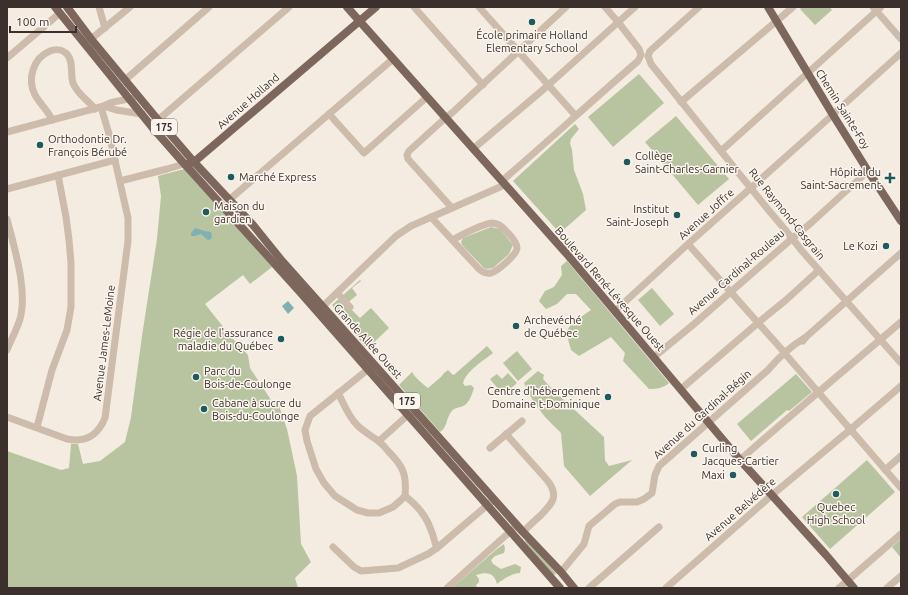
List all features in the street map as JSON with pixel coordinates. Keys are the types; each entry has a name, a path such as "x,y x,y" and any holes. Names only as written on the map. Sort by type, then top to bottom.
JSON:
{"main road":[{"name":"175","path":"67,7 91,39 194,162"},
{"name":"Boulevard René-Lévesque Ouest","path":"347,7 566,253 740,460 821,549 854,588"},
{"name":"Avenue Holland","path":"184,164 194,162 376,7"},
{"name":"Chemin Sainte-Foy","path":"768,7 833,115 901,221"},
{"name":"175","path":"58,10 184,164"},
{"name":"Grande Allée Ouest","path":"194,162 253,225 320,309"},
{"name":"Grande Allée Ouest","path":"184,164 320,309 371,366 446,444 574,588"},
{"name":"Grande Allée Ouest","path":"371,366 408,415 560,588"},
{"path":"439,450 446,444"}],"street":[{"path":"99,7 105,28"},
{"path":"91,39 130,7"},
{"path":"125,80 209,7"},
{"path":"158,120 289,7"},
{"path":"414,7 483,85"},
{"path":"479,7 575,116"},
{"path":"452,208 408,159 409,151 483,85 566,7"},
{"name":"Rue Raymond-Casgrain","path":"605,7 766,207 901,363"},
{"path":"473,150 635,7"},
{"path":"320,309 396,236 410,226 500,187 575,116 699,7"},
{"path":"681,102 793,7"},
{"path":"721,151 808,73 877,8 901,39"},
{"path":"7,58 58,10"},
{"path":"52,120 50,114 35,95 32,82 33,67 38,59 46,53 57,49 68,55 72,65 73,84 78,93 86,100 100,107 142,114"},
{"name":"Avenue Joffre","path":"615,311 901,53"},
{"path":"229,200 393,59"},
{"path":"7,132 124,99 139,97"},
{"path":"329,114 364,153 427,97"},
{"name":"Avenue James-LeMoine","path":"7,416 74,441 84,439 92,435 97,431 105,418 128,241 128,218 107,127 100,107"},
{"path":"7,189 115,160"},
{"name":"Avenue Holland","path":"120,182 184,164"},
{"name":"Avenue Cardinal-Rouleau","path":"654,357 811,223 868,171"},
{"path":"37,427 52,370 67,330 71,306 70,256 66,217 58,175"},
{"path":"431,217 452,240 482,272 490,273 496,271 517,250 517,245 503,227 493,223 482,226 452,240"},
{"path":"7,219 17,259 22,302 20,319 7,350"},
{"path":"688,244 759,322 901,488"},
{"name":"Avenue du Cardinal-Bégin","path":"560,572 584,544 589,526 615,504 620,502 637,502 644,500 652,492 655,475 659,466 768,370 774,362 786,354 797,342 806,337 901,253"},
{"path":"681,389 819,270"},
{"path":"340,296 350,307"},
{"path":"740,460 901,322"},
{"path":"338,393 356,425 379,441 399,463 404,474 405,496 393,507 379,513 368,513 357,510 335,496 324,483 316,469 305,430 310,416 338,393 371,366"},
{"name":"Avenue Belvédère","path":"666,588 772,495 901,386"},
{"path":"379,441 408,415"},
{"path":"490,448 522,422"},
{"path":"506,434 547,480 553,491 551,505 523,532"},
{"path":"885,470 901,456"},
{"path":"405,496 415,503 426,518 432,530 437,548"},
{"path":"333,547 354,567 361,571 398,568 428,554 437,548 494,499"},
{"path":"447,588 517,525"},
{"path":"589,588 659,527"},
{"path":"839,588 901,534"},
{"path":"887,588 901,576"}],"green space":[{"path":"802,7 830,7 832,10 815,25 800,9"},
{"path":"639,74 664,103 613,147 588,117"},
{"path":"676,116 729,179 698,205 645,142"},
{"path":"575,124 579,129 571,139 570,143 574,170 583,194 586,210 561,232 558,231 513,181"},
{"name":"Parc du Bois-de-Coulonge","path":"184,169 272,267 250,284 243,275 205,304 232,338 248,355 250,368 274,404 278,403 287,429 297,476 301,544 311,562 295,578 298,588 7,588 7,451 61,470 69,468 71,444 78,444 83,464 100,461 125,442 131,417 157,239 161,196 158,176"},
{"path":"491,227 500,229 513,245 509,254 493,268 487,269 484,268 462,245 461,242 463,238"},
{"path":"567,261 669,383 667,385 660,388 649,389 623,361 625,353 611,337 579,356 571,350 566,332 572,323 591,310 576,294 567,294 557,304 546,309 539,301 545,291 554,287 562,275 561,266"},
{"path":"360,280 361,281 352,288 357,295 346,304 360,318 371,308 389,328 369,347 365,347 341,316 342,315 337,310 336,311 332,305"},
{"path":"652,288 674,314 660,326 638,300"},
{"path":"487,346 493,353 468,374 463,383 465,386 471,385 474,388 470,399 465,405 452,410 444,428 440,432 399,385 412,372 417,379 428,388 448,370 453,375 455,374"},
{"path":"517,351 532,369 518,381 503,363"},
{"path":"538,371 544,375 543,379 552,389 604,437 605,460 609,466 632,460 590,496 564,466 561,433 545,417 533,401 524,383"},
{"path":"508,373 517,383 503,395 490,379 497,374 502,379"},
{"path":"796,374 812,392 789,411 787,410 751,441 737,424"},
{"path":"867,460 895,492 830,549 802,517"},
{"path":"901,539 901,558 892,547"},
{"path":"526,540 556,574 553,575 525,542"},
{"path":"504,544 504,553 495,556 491,560 493,564 501,569 515,564 521,567 520,573 514,574 497,584 492,575 486,573 480,574 476,575 479,579 479,582 476,585 477,588 452,588 497,549"}],"water":[{"path":"195,228 211,232 211,239 208,240 201,234 191,236 191,233"},
{"path":"288,301 294,308 288,314 282,306"}],"place":[{"name":"École primaire Holland Elementary School","path":"532,22"},
{"name":"Orthodontie Dr. François Bérubé","path":"40,145"},
{"name":"Collège Saint-Charles-Garnier","path":"627,162"},
{"name":"Marché Express","path":"231,177"},
{"name":"Hôpital du Saint-Sacrement","path":"890,178"},
{"name":"Maison du gardien","path":"206,212"},
{"name":"Institut Saint-Joseph","path":"677,215"},
{"name":"Le Kozi","path":"886,246"},
{"name":"Archevéché de Québec","path":"516,326"},
{"name":"Régie de l'assurance maladie du Québec","path":"281,339"},
{"name":"Parc du Bois-de-Coulonge","path":"196,377"},
{"name":"Centre d'hébergement Domaine t-Dominique","path":"608,397"},
{"name":"Cabane à sucre du Bois-du-Coulonge","path":"204,409"},
{"name":"Curling Jacques-Cartier","path":"694,454"},
{"name":"Maxi","path":"733,475"},
{"name":"Quebec High School","path":"836,494"}]}
